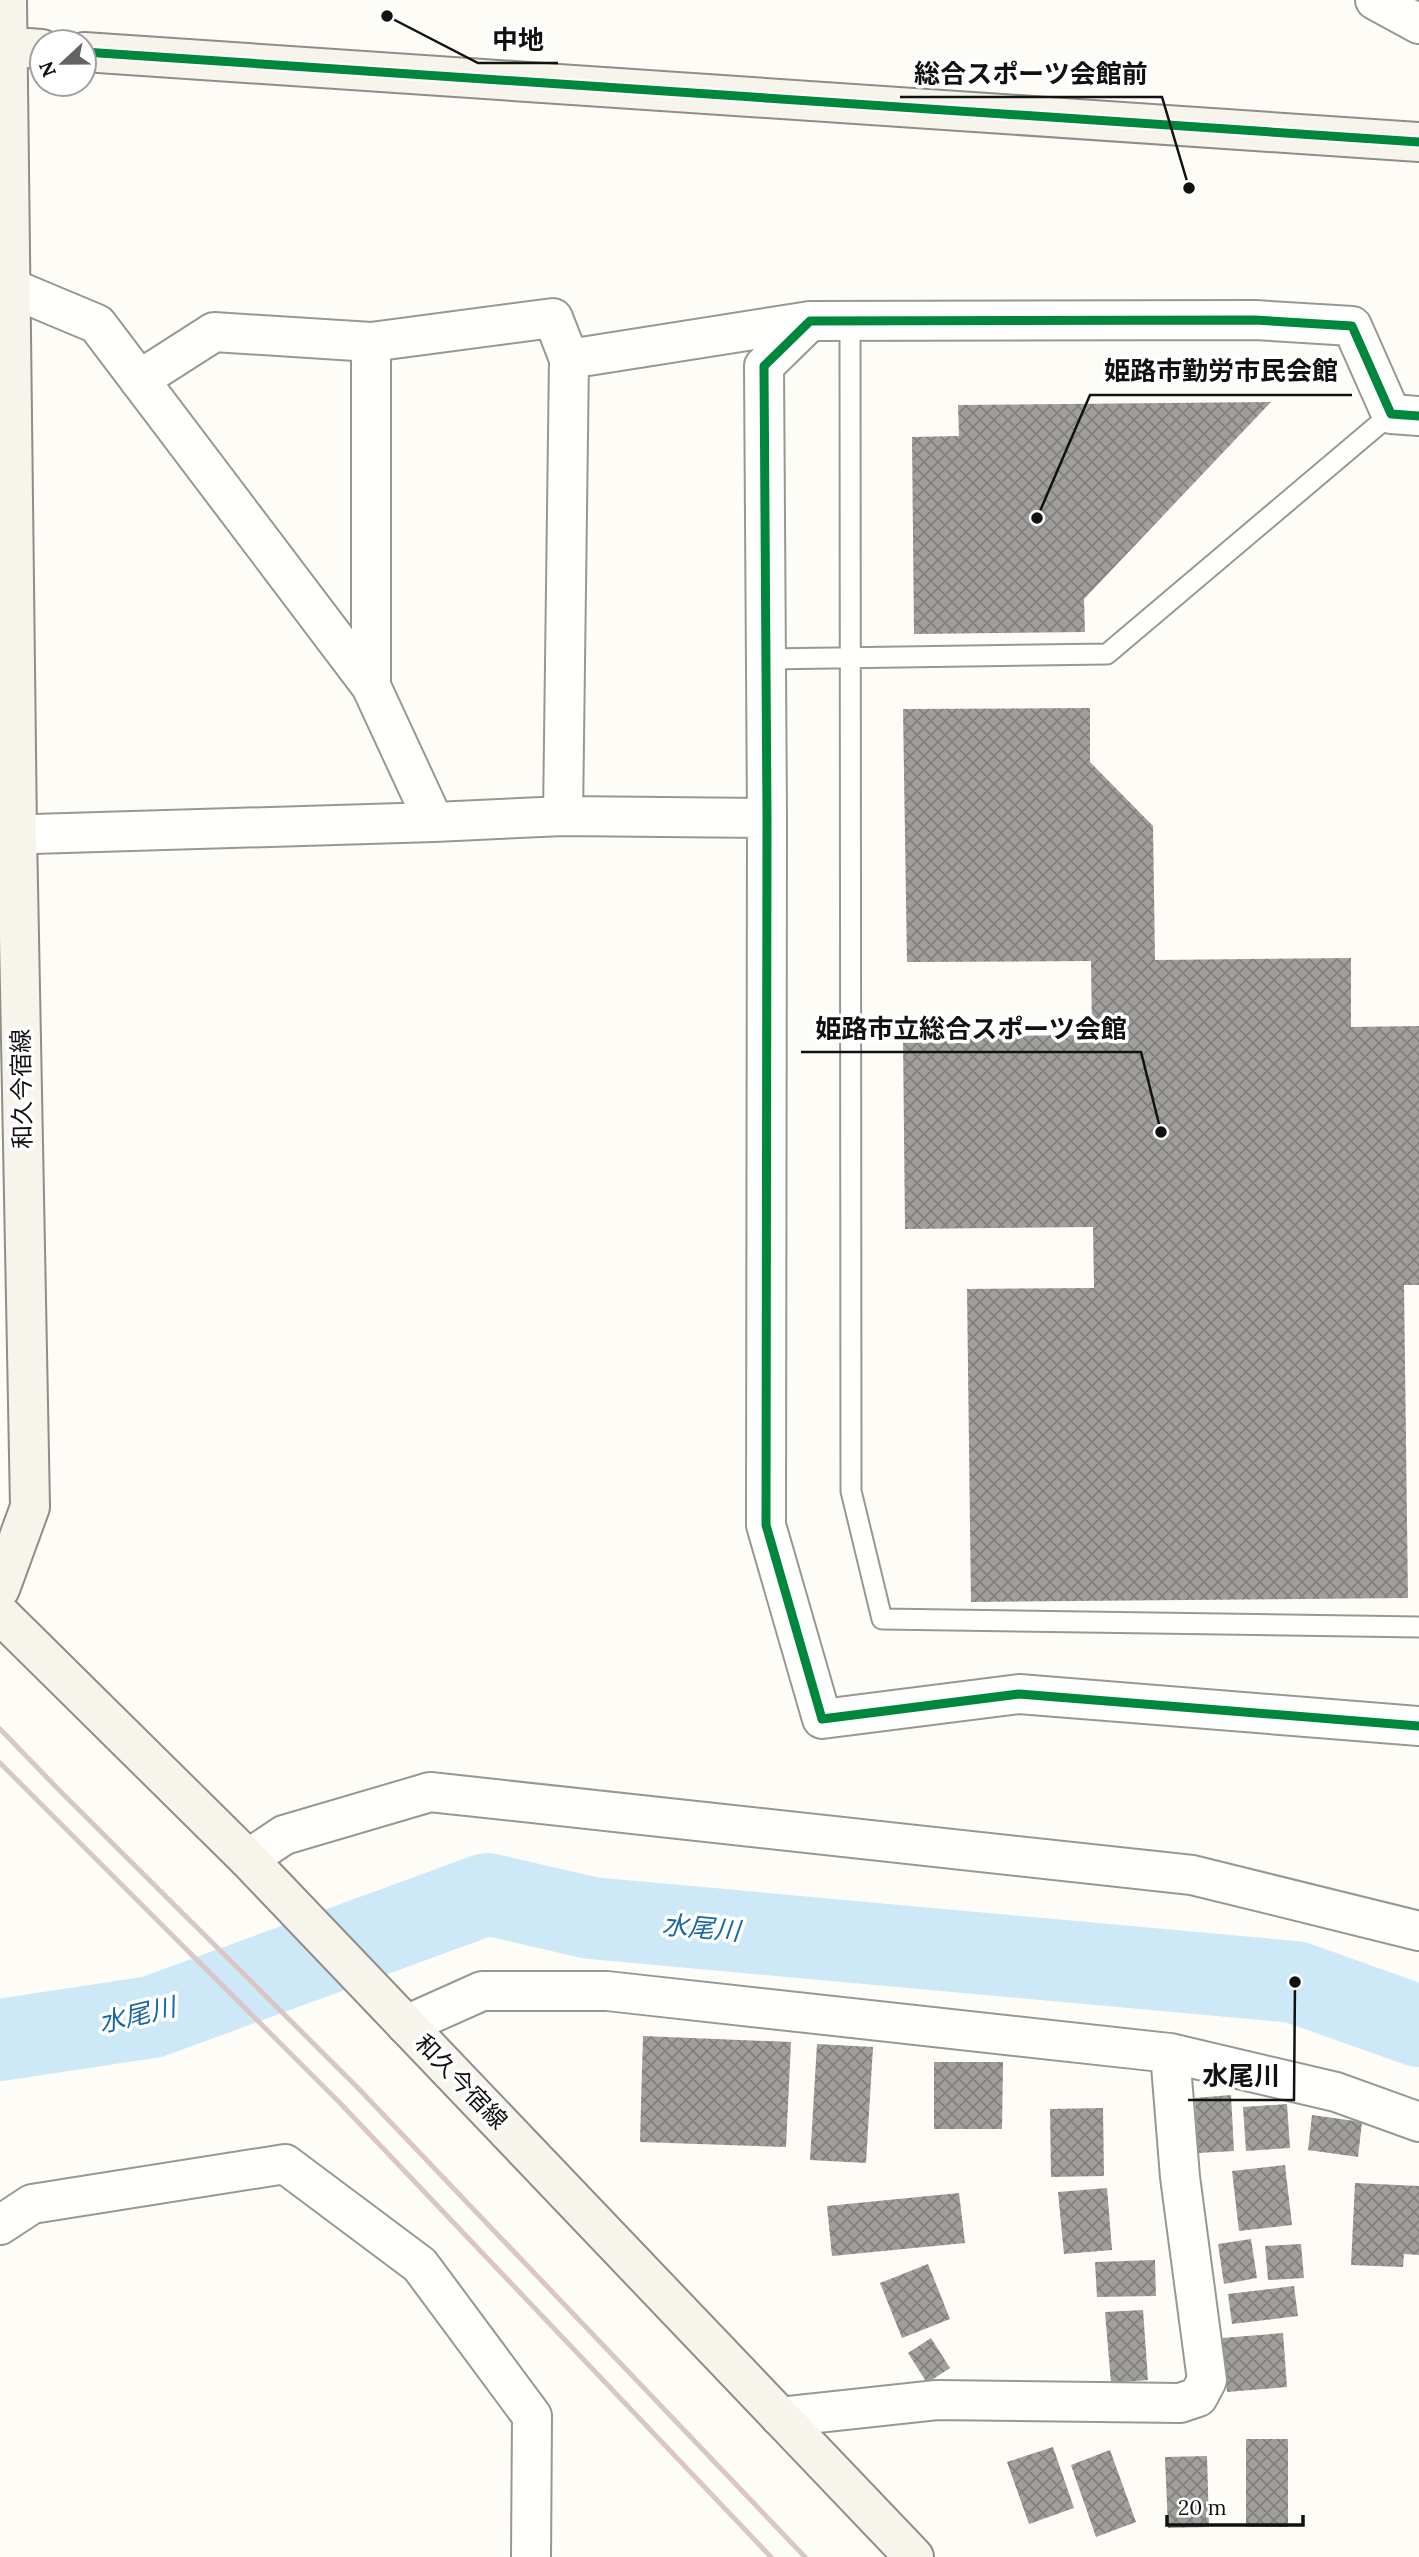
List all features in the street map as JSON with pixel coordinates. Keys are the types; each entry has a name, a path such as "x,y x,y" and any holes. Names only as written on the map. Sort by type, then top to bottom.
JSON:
{"main road":[{"name":"和久今宿線","path":"0,1589 30,1507 9,834 11,288 10,47 7,0"},
{"path":"98,53 1419,142"},
{"name":"和久今宿線","path":"0,1614 248,1860 914,2557"}],"street":[{"path":"1375,0 1419,24"},
{"path":"11,288 97,324 370,686 434,822"},
{"path":"139,380 214,332 371,342 553,318 569,359 563,816"},
{"path":"569,359 810,321 1255,320 1352,326 1405,415"},
{"path":"810,321 764,366 767,818 766,1525 822,1719 1018,1694 1419,1726"},
{"path":"370,686 371,342"},
{"path":"9,834 563,816 767,818"},
{"path":"248,1860 284,1835 430,1792 1192,1875 1419,1931"},
{"path":"406,2025 482,1991 607,1991 1170,2053 1336,2092 1419,2122"},
{"path":"780,2417 937,2400 1180,2403 1198,2397 1207,2379 1180,2177 1170,2053"},
{"path":"0,2225 32,2204 285,2164 420,2265 532,2416 531,2557"}],"lane":[{"path":"850,320 851,1491 882,1619 1419,1627"},
{"path":"766,659 1107,654 1405,415"}],"building":[{"path":"1271,402 1084,599 1085,632 914,634 912,437 959,436 958,405"},
{"path":"1090,708 1090,762 1153,826 1155,960 1351,958 1351,1027 1419,1026 1419,1285 1404,1285 1408,1598 971,1602 967,1289 1094,1288 1093,1227 905,1229 903,1037 1092,1035 1091,961 907,962 903,709"},
{"path":"643,2036 791,2042 786,2147 640,2142"},
{"path":"817,2044 873,2047 866,2163 810,2160"},
{"path":"934,2062 1003,2062 1002,2129 934,2129"},
{"path":"1231,2095 1234,2151 1198,2153 1195,2098"},
{"path":"1287,2104 1290,2148 1246,2151 1243,2107"},
{"path":"1103,2108 1104,2176 1051,2177 1050,2109"},
{"path":"1312,2115 1362,2122 1358,2157 1308,2150"},
{"path":"1285,2165 1292,2225 1239,2231 1232,2171"},
{"path":"1355,2183 1419,2186 1419,2255 1404,2254 1403,2267 1351,2265"},
{"path":"1107,2188 1112,2250 1064,2254 1058,2192"},
{"path":"959,2193 965,2243 832,2256 827,2206"},
{"path":"1251,2239 1257,2278 1224,2284 1218,2244"},
{"path":"1301,2244 1304,2278 1268,2280 1265,2246"},
{"path":"1155,2260 1156,2296 1097,2297 1095,2262"},
{"path":"928,2264 950,2319 902,2338 880,2283"},
{"path":"1294,2286 1298,2316 1232,2324 1228,2294"},
{"path":"1143,2310 1148,2380 1111,2383 1105,2312"},
{"path":"1283,2333 1287,2387 1227,2392 1222,2338"},
{"path":"931,2338 950,2368 927,2383 908,2353"},
{"path":"1246,2439 1288,2439 1288,2527 1246,2527"},
{"path":"1053,2447 1074,2508 1029,2524 1007,2462"},
{"path":"1110,2450 1136,2522 1096,2537 1071,2465"},
{"path":"1207,2456 1209,2527 1168,2528 1165,2457"}],"waterway":[{"name":"水尾川","path":"0,2040 152,2017 487,1894 591,1918 1295,1982 1419,2026"}],"railway":[{"path":"0,1729 357,2087 805,2557"},
{"path":"0,1763 340,2103 771,2557"}],"cycle path":[{"path":"98,53 1419,142"},
{"path":"1419,416 1391,414 1352,326 1255,320 810,321 764,366 767,818 766,1525 822,1719 1019,1694 1419,1726"}],"place":[{"name":"中地","path":"387,16"},
{"name":"総合スポーツ会館前","path":"1189,188"},
{"name":"姫路市勤労市民会館","path":"1037,518"},
{"name":"姫路市立総合スポーツ会館","path":"1161,1132"},
{"name":"水尾川","path":"1295,1982"}]}
